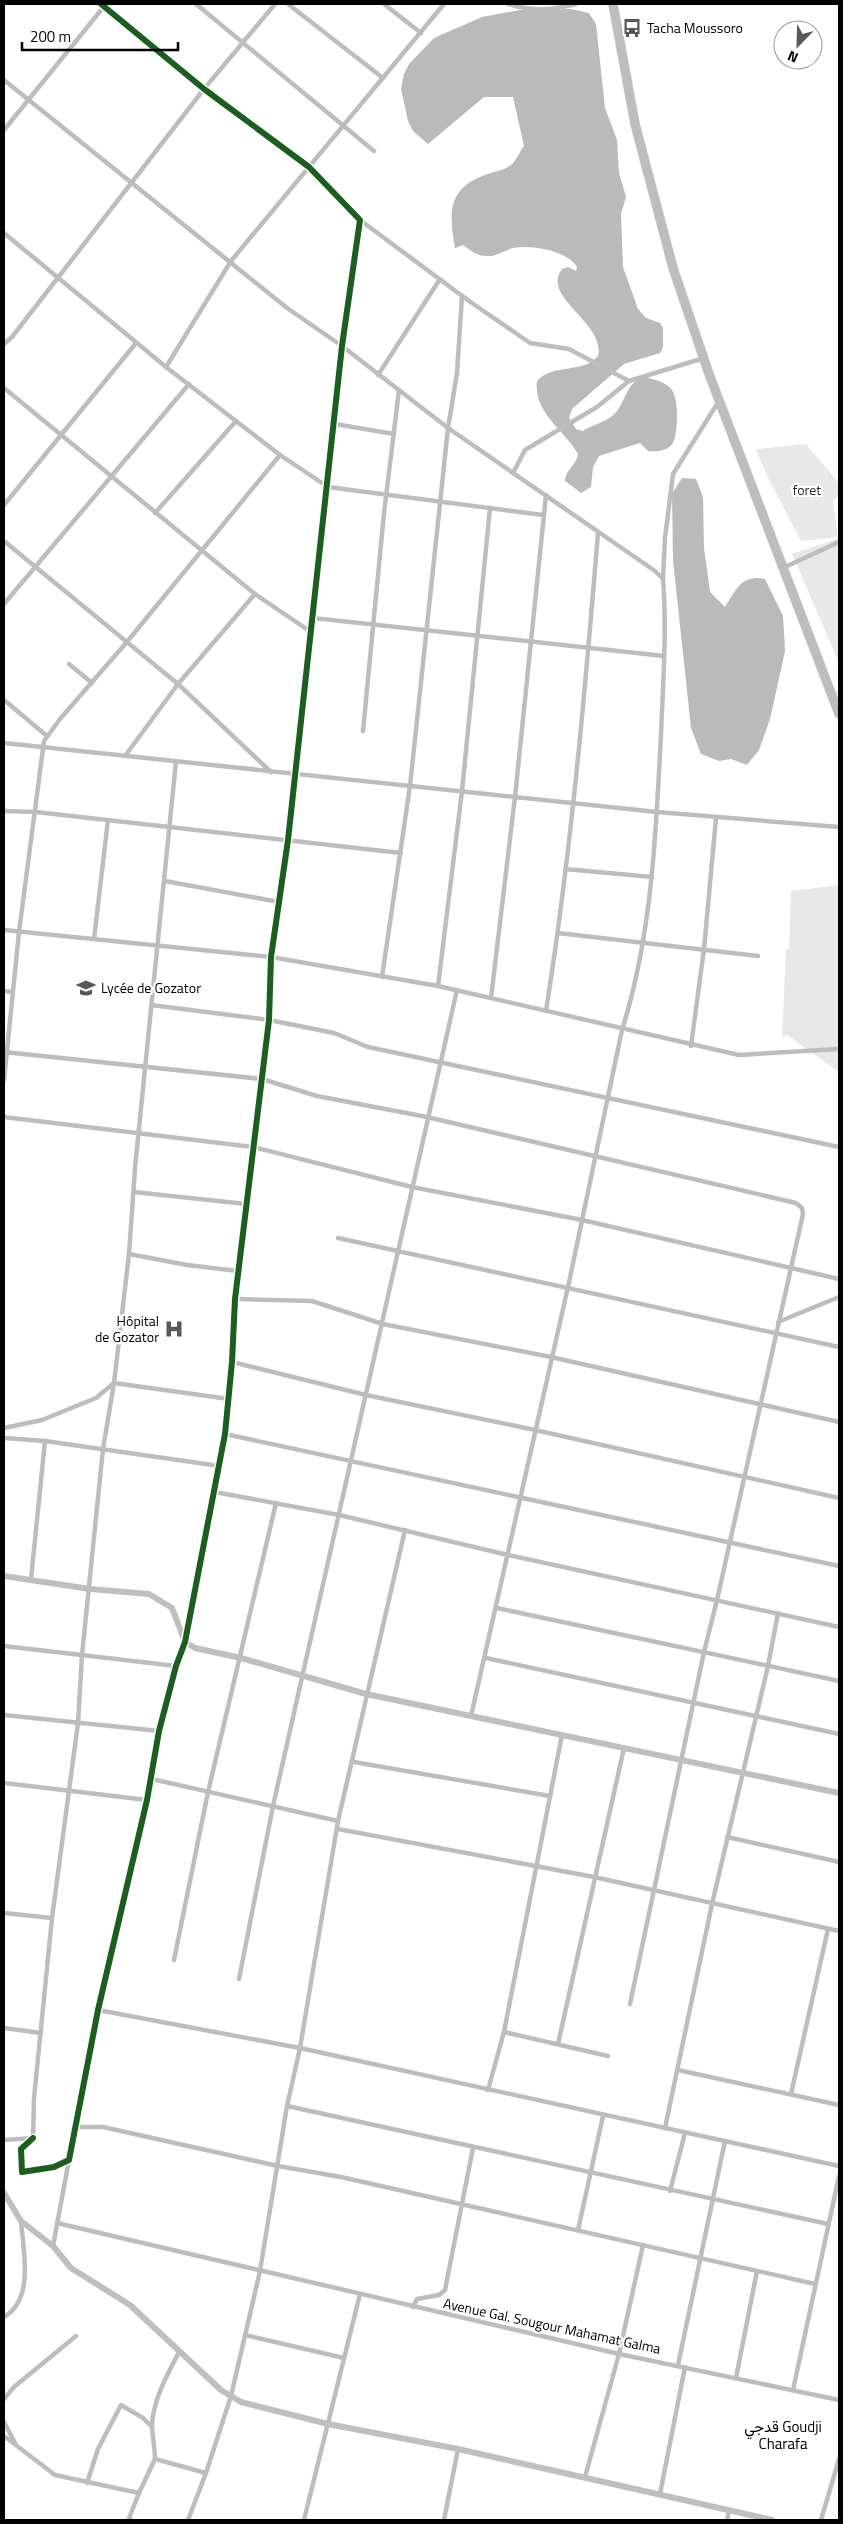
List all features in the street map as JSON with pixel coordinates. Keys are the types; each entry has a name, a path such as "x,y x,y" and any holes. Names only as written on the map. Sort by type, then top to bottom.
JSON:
{"highway":[{"path":"614,4 628,88 646,172 673,268 719,400 785,567 839,714"}],"street":[{"path":"196,4 374,151"},
{"path":"4,344 58,278 204,89 275,4"},
{"path":"288,4 383,78"},
{"path":"384,4 421,33"},
{"path":"166,367 231,261 444,4"},
{"path":"508,4 528,10 544,10 576,4"},
{"path":"4,130 103,5 204,89 309,168 360,220 462,296 530,343 569,349 629,381"},
{"path":"4,80 287,308 342,346 448,428 662,577"},
{"path":"53,2246 98,2010 152,1780 160,1731 176,1666 185,1642 225,1434 232,1362 235,1299 269,1020 271,957 288,840 335,424 342,346 360,220"},
{"path":"4,233 166,367 280,455 328,487 543,515"},
{"path":"378,374 440,279"},
{"path":"382,977 410,786 439,502 448,428 458,373 462,296"},
{"path":"4,505 136,343"},
{"path":"513,473 525,450 604,402 629,381 704,358"},
{"path":"4,604 189,384"},
{"path":"4,388 255,594 312,632"},
{"path":"363,731 386,495 399,390"},
{"path":"472,1716 498,1608 534,1430 568,1287 607,1096 622,1030 634,993 652,877 657,812 664,656 665,597 662,577 673,474 719,400"},
{"path":"155,513 236,421"},
{"path":"335,424 394,434"},
{"path":"4,1080 5,1053 19,932 36,812 42,747 47,736 280,455"},
{"path":"491,998 515,797 529,640 546,495"},
{"path":"438,986 462,791 490,508"},
{"path":"546,1011 558,933 565,869 589,648 598,533"},
{"path":"4,540 178,684 271,772"},
{"path":"785,567 839,542"},
{"path":"125,756 178,684 255,594"},
{"path":"313,618 477,634 664,656"},
{"path":"69,664 92,683"},
{"path":"4,700 47,736"},
{"path":"4,743 716,818 839,827"},
{"path":"33,2138 32,2130 52,1918 67,1791 78,1723 82,1655 103,1449 114,1383 128,1254 176,762"},
{"path":"4,812 36,812 401,853"},
{"path":"692,1046 704,949 716,818"},
{"path":"94,939 108,820"},
{"path":"565,869 652,877"},
{"path":"165,882 279,902"},
{"path":"4,930 271,957 457,990 739,1056 790,1050 839,1048"},
{"path":"558,933 758,956"},
{"path":"239,1979 273,1806 457,990"},
{"path":"4,991 13,992"},
{"path":"151,1005 269,1020 334,1033 368,1047 607,1096 839,1147"},
{"path":"5,1053 262,1079 317,1096 427,1117 596,1156 796,1203 802,1208 803,1214 704,1652 695,1703 630,2004"},
{"path":"4,1117 253,1147 412,1187 582,1220 839,1279"},
{"path":"134,1192 246,1204"},
{"path":"338,1238 839,1347"},
{"path":"128,1254 187,1265 238,1271"},
{"path":"778,1322 839,1297"},
{"path":"235,1299 312,1301 383,1324 551,1357 839,1422"},
{"path":"232,1362 366,1395 534,1430 839,1498"},
{"path":"4,1428 42,1420 96,1398 114,1383 229,1399"},
{"path":"225,1434 839,1566"},
{"path":"4,1438 45,1441 220,1466"},
{"path":"31,1579 45,1441"},
{"path":"215,1492 339,1515 508,1556 839,1627"},
{"path":"174,1960 208,1792 276,1503"},
{"path":"188,2520 206,2473 227,2402 231,2396 260,2271 287,2106 300,2048 338,1821 354,1762 366,1694 405,1530"},
{"path":"4,1576 90,1589 149,1594 162,1600 172,1608 185,1642 195,1648 241,1658 366,1694 839,1793"},
{"path":"498,1608 839,1681"},
{"path":"665,2128 712,1904 741,1772 768,1666 778,1613"},
{"path":"4,1646 176,1666"},
{"path":"486,1658 839,1734"},
{"path":"4,1715 160,1731"},
{"path":"488,2090 504,2032 538,1866 562,1735"},
{"path":"558,2044 624,1748"},
{"path":"354,1762 550,1796"},
{"path":"152,1780 338,1821"},
{"path":"4,1783 147,1800"},
{"path":"338,1828 594,1877 839,1931"},
{"path":"727,1837 839,1862"},
{"path":"4,1913 52,1918"},
{"path":"792,2094 828,1929"},
{"path":"98,2010 300,2048 603,2116 839,2166"},
{"path":"4,2028 41,2033"},
{"path":"504,2032 608,2056"},
{"path":"678,2070 839,2105"},
{"path":"287,2106 591,2174 828,2224"},
{"path":"578,2230 603,2116"},
{"path":"76,2126 103,2127 278,2166 341,2177 815,2284"},
{"path":"670,2191 684,2133"},
{"path":"4,2140 33,2138"},
{"path":"33,2138 21,2149 22,2172 54,2167 69,2160"},
{"path":"678,2366 726,2141"},
{"path":"414,2307 418,2299 439,2295 445,2290 460,2204 473,2148"},
{"path":"793,2390 839,2176"},
{"path":"4,2193 21,2221 53,2246 71,2268 95,2281 130,2305 178,2352 231,2396 241,2402 328,2424 458,2449 772,2520"},
{"path":"4,2317 13,2312 24,2284 21,2221"},
{"name":"Avenue Gal. Sougour Mahamat Galma","path":"57,2223 619,2354 839,2400"},
{"path":"586,2477 619,2354 643,2245"},
{"path":"736,2378 757,2271"},
{"path":"304,2520 360,2294"},
{"path":"245,2335 344,2358"},
{"path":"4,2399 14,2387 76,2336"},
{"path":"131,2520 129,2518 155,2459 152,2426 160,2389 178,2352"},
{"path":"660,2494 685,2367"},
{"path":"87,2483 98,2449 121,2405 127,2407 152,2426"},
{"path":"4,2422 16,2445"},
{"path":"4,2436 55,2475 139,2493"},
{"path":"444,2520 458,2449"},
{"path":"155,2459 206,2473"},
{"path":"821,2520 839,2459"},
{"path":"727,2520 729,2511"}],"green space":[{"name":"foret","path":"806,444 838,482 839,495 833,502 838,537 801,541 767,476 756,449"},
{"path":"839,538 839,663 792,554"},
{"path":"839,885 839,1072 787,1035 782,1037 786,949 789,949 791,891"}],"shaded area":[{"path":"571,9 589,13 596,24 605,108 617,140 619,173 626,197 621,214 623,267 638,309 646,318 660,323 663,328 663,347 660,353 624,364 572,409 569,418 576,429 583,431 605,420 614,415 630,387 644,377 660,381 670,387 676,401 677,416 675,438 671,446 659,451 648,451 640,443 599,456 593,467 591,487 581,493 565,481 578,454 545,412 537,392 537,381 544,375 585,365 592,362 598,356 598,344 593,332 559,290 558,279 562,269 568,267 576,271 577,267 572,261 558,253 539,248 513,248 490,256 483,256 463,245 455,248 452,213 457,195 463,187 473,181 511,165 524,146 513,97 484,97 428,144 413,131 408,121 401,89 404,74 409,64 434,38 482,17 520,10"},
{"path":"682,478 696,479 703,497 704,548 710,592 725,607 736,589 745,581 757,578 765,579 783,616 785,651 770,719 759,750 747,765 731,759 719,761 701,754 691,728 673,560 672,494"}],"cycle path":[{"path":"33,2138 21,2149 22,2172 54,2167 69,2160 98,2010 147,1800 159,1731 176,1666 185,1642 225,1434 232,1362 235,1299 269,1020 271,957 288,840 342,346 360,220 309,167 204,89 101,4"}],"place":[{"name":"Tacha Moussoro","path":"632,28"},
{"name":"Lycée de Gozator","path":"86,988"},
{"name":"Hôpital de Gozator","path":"174,1329"}],"district":[{"name":"قدجي Goudji Charafa","path":"783,2436"}]}
